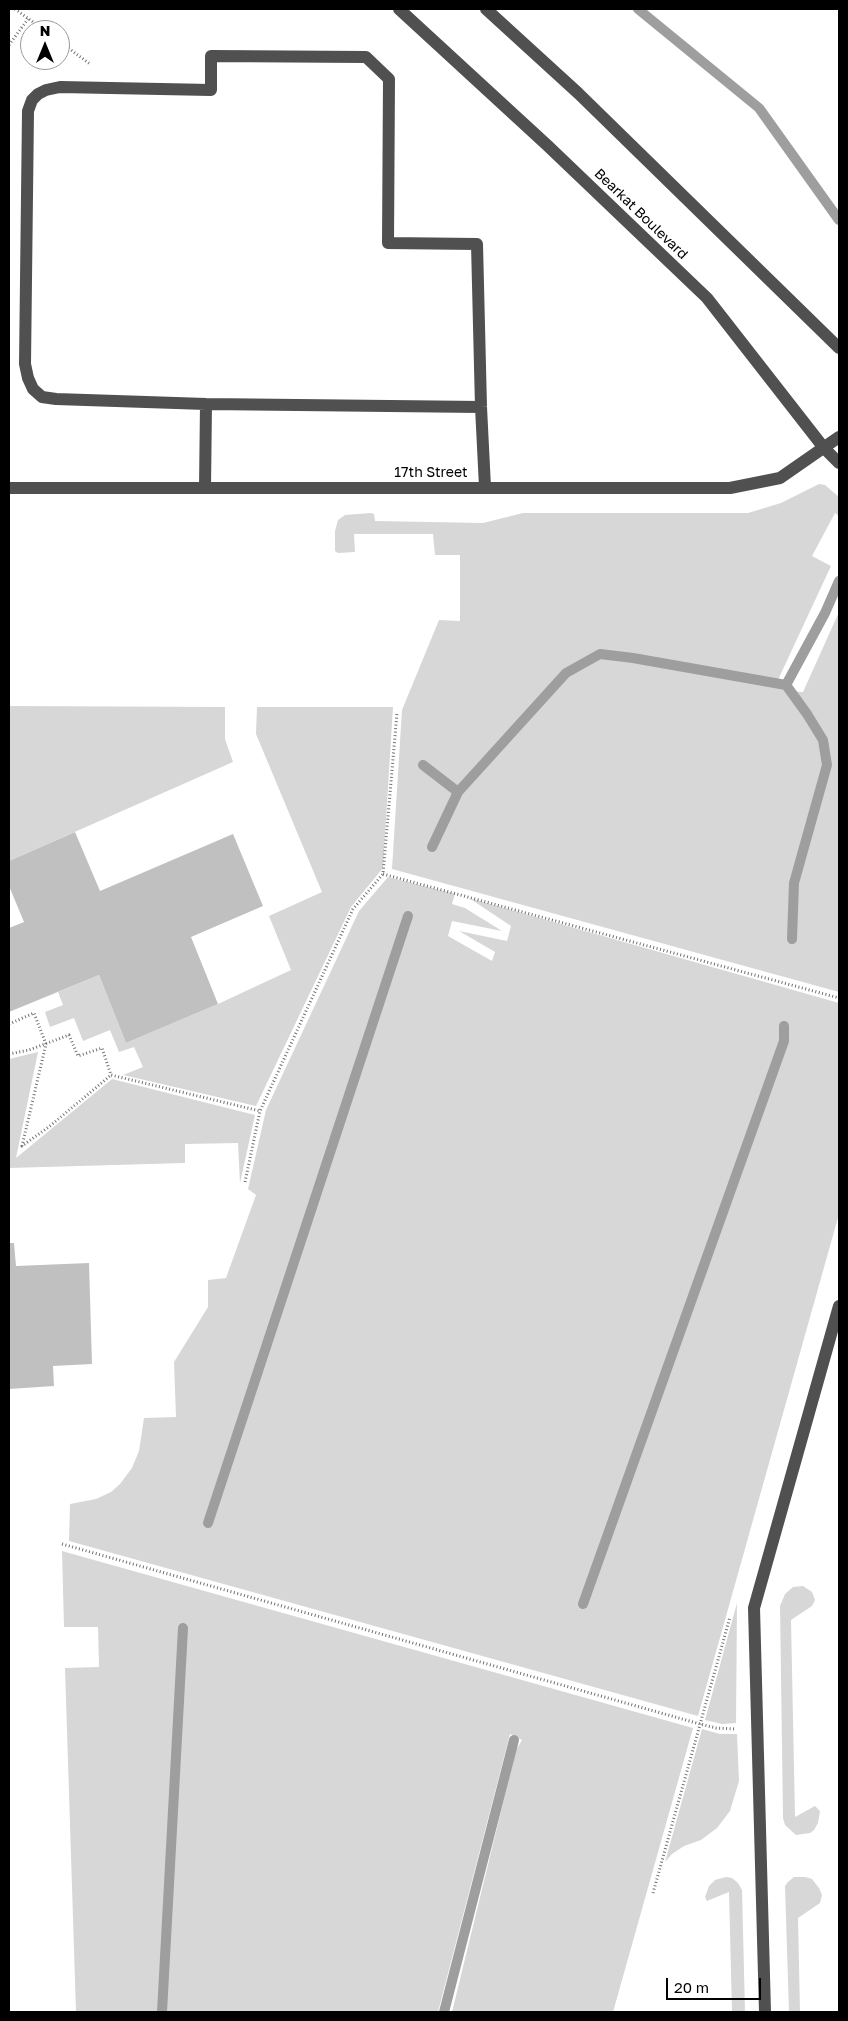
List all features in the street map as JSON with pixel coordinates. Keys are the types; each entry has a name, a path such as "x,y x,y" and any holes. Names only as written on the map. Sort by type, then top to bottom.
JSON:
{"street":[{"name":"Bearkat Boulevard","path":"399,9 548,146 708,298 824,448 839,463"},
{"path":"486,9 578,93 839,348"},
{"path":"481,407 206,404 56,400 42,397 33,389 25,364 28,111 32,100 38,94 60,87 211,90 212,56 366,57 389,79 388,243 477,244 485,488"},
{"path":"205,488 206,404"},
{"name":"17th Street","path":"9,488 730,488 780,478 839,437"},
{"path":"765,2012 754,1608 839,1306"}],"path":[{"path":"9,45 28,19 15,9"},
{"path":"245,1182 260,1111 353,909 383,874 397,713"},
{"path":"383,874 839,998"},
{"path":"9,1024 34,1013 46,1044 22,1146 50,1126 110,1075"},
{"path":"9,1054 46,1044 69,1035 78,1056 102,1048 110,1075"},
{"path":"110,1075 260,1111"},
{"path":"62,1544 700,1724 716,1728 757,1729"},
{"path":"653,1893 731,1615"}],"shaded area":[{"path":"819,484 825,485 839,497 839,516 835,513 812,556 831,566 777,682 788,691 803,692 839,612 839,992 392,869 402,710 439,620 460,621 460,555 435,555 433,534 354,534 355,552 338,553 335,551 335,531 338,520 345,515 371,513 374,514 375,521 483,523 523,513 748,513 781,503"},
{"path":"9,706 225,707 225,739 233,762 9,861"},
{"path":"257,707 393,707 383,868 351,907 256,1106 123,1075 143,1067 134,1047 119,1052 110,1030 83,1041 74,1018 50,1027 45,1012 63,1005 58,992 99,975 126,1043 218,1004 291,970 269,916 322,892 256,734"},
{"path":"388,877 455,894 452,904 465,908 502,931 452,921 448,936 492,961 495,952 459,931 507,941 511,926 469,898 839,1003 839,1214 698,1716 69,1541 70,1504 96,1499 111,1492 120,1484 132,1468 139,1451 144,1418 176,1417 174,1362 208,1307 208,1280 226,1278 256,1195 248,1189 266,1110 359,911"},
{"path":"38,1052 16,1158 112,1079 255,1115 240,1183 238,1143 185,1144 185,1163 9,1168 9,1059"},
{"path":"62,1551 693,1728 613,2012 452,2012 516,1750 522,1740 510,1734 438,2012 76,2012 65,1668 99,1667 98,1627 64,1627"},
{"path":"803,1586 812,1592 815,1600 812,1606 791,1620 795,1817 815,1806 820,1811 818,1823 814,1830 810,1833 796,1835 785,1825 783,1818 780,1606 785,1594 793,1587"},
{"path":"737,1603 736,1723 722,1724 705,1720"},
{"path":"702,1729 720,1734 737,1734 739,1781 730,1811 717,1828 701,1840 684,1846 672,1854 665,1862"},
{"path":"726,1877 732,1878 742,1890 745,2012 732,2012 729,1892 707,1901 705,1897 709,1886 715,1880"},
{"path":"794,1877 812,1879 822,1895 820,1903 798,1918 800,2012 789,2012 785,1886"}],"building":[{"path":"75,832 100,891 233,834 263,906 191,937 218,1004 126,1043 99,975 9,1012 9,928 24,922 9,886 9,861"},
{"path":"9,1243 14,1243 16,1266 89,1263 92,1364 53,1366 54,1386 9,1389"}],"waterway":[{"path":"638,9 759,108 839,220"},
{"path":"786,685 825,613 839,581"},
{"path":"432,847 458,792 566,673 600,654 786,685 823,740 827,765 794,883 792,939"},
{"path":"423,765 458,792"},
{"path":"208,1523 408,916"},
{"path":"583,1604 784,1041 784,1026"},
{"path":"162,2012 183,1628"},
{"path":"444,2012 514,1740"}]}
